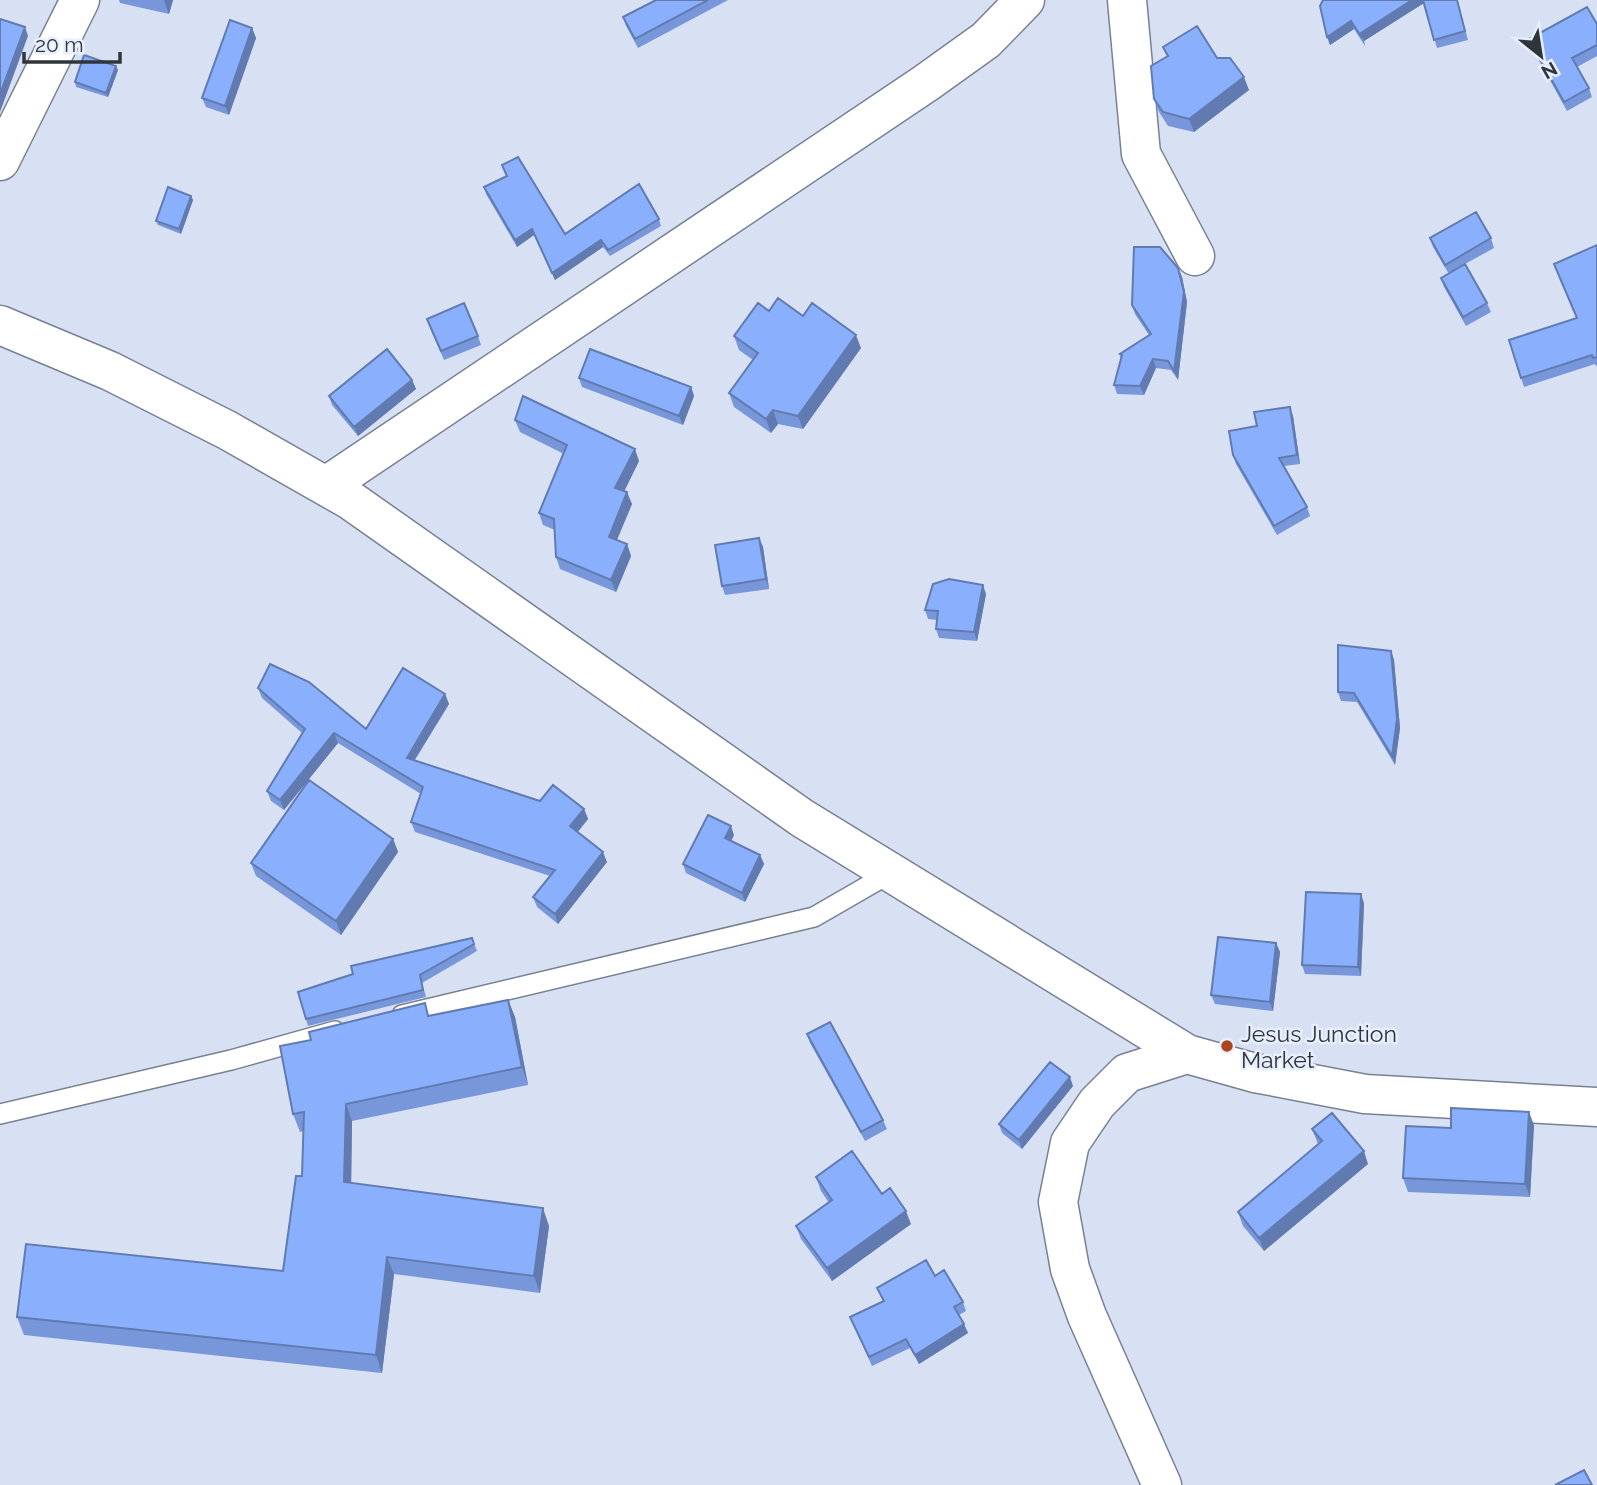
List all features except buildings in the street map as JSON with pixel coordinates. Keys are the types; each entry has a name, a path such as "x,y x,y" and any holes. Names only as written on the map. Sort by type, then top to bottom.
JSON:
{"street":[{"path":"0,160 80,0"},
{"path":"326,486 926,83 986,40 1025,0"},
{"path":"1127,0 1141,154 1195,256"},
{"path":"0,325 121,377 227,430 349,500 802,818 1187,1054 1255,1073 1366,1094 1597,1107"},
{"path":"1162,1485 1070,1269 1058,1202 1070,1143 1097,1103 1127,1073 1187,1054"}],"lane":[{"path":"386,1019 814,917 892,872"},
{"path":"0,1114 231,1060 360,1025"}],"place":[{"name":"Jesus Junction Market","path":"1227,1046"}]}
